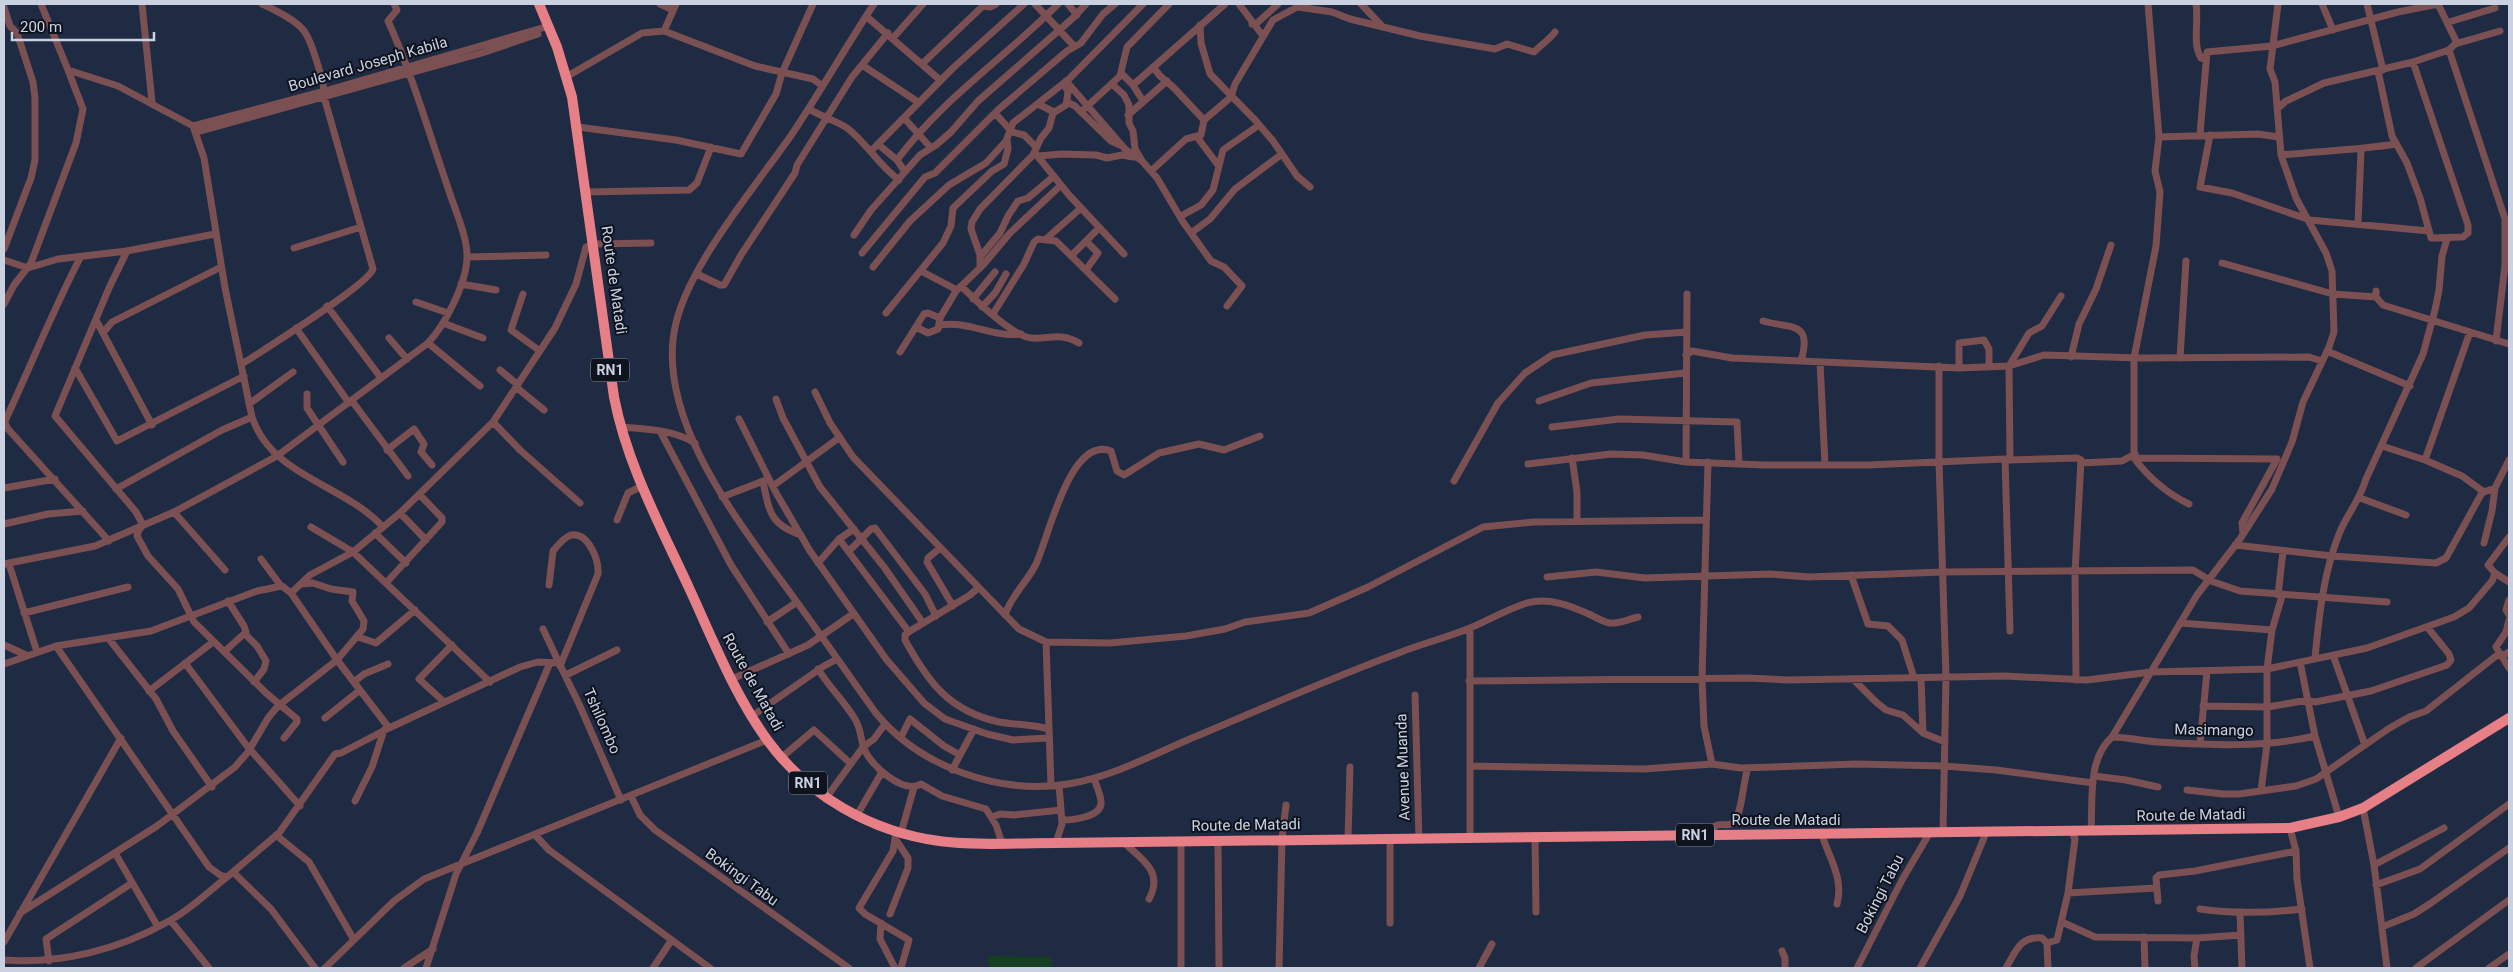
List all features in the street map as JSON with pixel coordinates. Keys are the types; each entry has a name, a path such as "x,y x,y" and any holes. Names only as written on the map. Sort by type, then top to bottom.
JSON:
{"highway":[{"name":"Route de Matadi","path":"539,4 550,28 566,77 578,127 620,427 642,486 732,679 767,740 782,757 826,798 898,835 941,841 1056,843 1535,836 1929,834 2290,828 2339,818 2363,808 2509,718"}],"street":[{"path":"4,304 14,285 28,268 68,167 82,119 83,104 41,4"},
{"path":"142,4 152,102"},
{"path":"242,364 328,306 372,272 372,263 306,34 293,22 262,4"},
{"path":"37,652 6,564 69,553 110,541 174,512 277,456 428,343 443,323 461,284 468,257 459,217 410,70 388,21 397,10 394,4"},
{"path":"660,4 675,7 664,31"},
{"path":"578,127 712,147 738,154 743,152 776,94 782,73 813,4"},
{"path":"874,4 821,85 809,109 712,247 690,284 675,325 673,346 677,386 682,409 695,443 722,497 758,551 885,724 901,737 952,770 994,781 1059,785 1094,778 1139,763 1199,735 1338,676 1470,628 1514,607 1535,601 1564,604 1610,623 1638,617"},
{"path":"697,274 720,285 724,285 741,255 795,173 797,165 825,119 862,65 923,4"},
{"path":"922,64 984,5 986,7 996,4"},
{"path":"871,152 940,80 1024,4"},
{"path":"1035,4 1074,46"},
{"path":"897,160 918,132 990,63 1058,4"},
{"path":"1068,4 1076,14"},
{"path":"854,235 871,210 920,155 955,128 978,101 1086,4"},
{"path":"862,254 917,185 945,163 995,113 1074,46 1082,42 1104,14 1115,4"},
{"path":"886,313 943,243 951,226 953,208 992,171 1002,167 1006,160 1007,140 1013,123 1065,82 1143,4"},
{"path":"1081,112 1112,84 1121,73 1127,47 1169,4"},
{"path":"1133,85 1187,39 1224,4"},
{"path":"1239,4 1252,24 1264,36"},
{"path":"1252,24 1257,23 1276,4"},
{"path":"1361,4 1384,26"},
{"path":"2148,4 2158,136 2155,170 2160,192 2156,246 2134,358 2134,456 2158,485 2172,496 2189,504"},
{"path":"2196,4 2197,48 2201,58 2206,59"},
{"path":"2091,831 2093,780 2104,744 2112,737 2180,623 2209,579 2243,534 2263,503 2284,462 2303,402 2327,351 2335,322 2332,271 2326,253 2290,183 2281,155 2276,82 2270,68 2278,4"},
{"path":"2322,4 2333,30"},
{"path":"2367,4 2372,19 2391,131 2407,163 2420,198 2429,231 2432,238 2447,239 2466,236 2468,225 2413,62"},
{"path":"2200,134 2206,53 2209,51 2272,46 2372,19 2438,4 2449,22 2457,43"},
{"path":"1152,171 1186,139 1201,135 1204,120 1231,97 1234,84 1274,18 1301,5 1332,12 1350,19 1495,49 1507,44 1518,49 1528,48 1533,52 1542,43 1549,41 1555,32"},
{"path":"4,7 10,26 17,33 33,82 35,153 31,178 4,249"},
{"path":"2449,22 2495,8"},
{"path":"866,16 891,35 940,80"},
{"path":"1200,25 1201,43 1209,71 1231,97 1259,125 1298,176 1310,187"},
{"name":"Boulevard Joseph Kabila","path":"195,129 410,70 550,28"},
{"path":"566,77 642,33 664,31 782,73 803,76 821,85"},
{"path":"2278,108 2286,101 2324,83 2413,62 2449,50 2457,43 2500,31"},
{"path":"2449,50 2505,219 2504,265 2496,341"},
{"path":"862,65 918,102"},
{"path":"1153,67 1204,120"},
{"path":"68,70 118,86 152,102 195,129 204,158 221,267 249,404 258,432 277,456 347,500 383,527"},
{"path":"1121,73 1133,85 1143,101"},
{"path":"1128,115 1167,81"},
{"path":"980,268 980,257 971,229 972,222 980,209 1036,152 1049,128 1054,112 1064,107 1067,102 1068,92 1065,82"},
{"path":"1065,82 1123,146 1152,171 1165,188 1211,261 1224,267 1242,286 1227,306"},
{"path":"1112,84 1126,98 1130,108 1128,115 1135,149 1140,160"},
{"path":"1067,102 1081,112 1111,141 1123,146"},
{"path":"1038,104 1054,112"},
{"path":"809,109 825,119 845,126 871,152 885,170 899,180"},
{"path":"995,113 1010,130 1025,136 1061,185 1124,254"},
{"path":"904,118 931,148"},
{"path":"1181,216 1201,204 1213,190 1223,150 1259,125"},
{"path":"2158,136 2258,134 2279,138"},
{"path":"2210,135 2199,187 2232,193 2320,221 2429,231"},
{"path":"1198,136 1218,165"},
{"path":"873,267 906,225 924,207 952,182 986,163 1007,140"},
{"path":"2281,155 2336,149 2362,150 2396,144"},
{"path":"879,145 897,160 906,172"},
{"path":"586,192 689,190 697,183 712,147"},
{"path":"2358,223 2362,150"},
{"path":"1036,152 1093,154 1109,158 1125,155 1140,160"},
{"path":"1191,232 1210,219 1234,189 1282,154"},
{"path":"1006,160 1017,173"},
{"path":"980,257 1000,233 1018,201 1028,198 1054,176"},
{"path":"916,327 930,333 935,331 959,288 980,268 1010,233 1061,185"},
{"path":"1047,238 1081,208"},
{"path":"294,248 361,227"},
{"path":"1071,256 1099,228"},
{"path":"4,260 28,268 58,259 127,252 215,234"},
{"path":"993,314 1024,264 1034,242 1038,239 1047,238 1056,241 1116,299"},
{"path":"2315,658 2321,598 2332,556 2341,531 2360,498 2366,480 2423,354 2440,290 2442,256 2447,239"},
{"path":"1086,241 1098,253 1086,270"},
{"path":"291,593 310,575 353,552 400,514 493,422 540,351 572,294 586,247 594,244 650,243"},
{"path":"2071,357 2079,324 2096,289 2111,244"},
{"path":"127,252 75,368 56,416 116,488 143,525"},
{"path":"468,257 546,255"},
{"path":"80,258 65,286 58,307 4,422 8,429 110,541"},
{"path":"2180,358 2186,262"},
{"path":"2222,263 2333,294 2376,294 2383,305 2509,344"},
{"path":"103,333 112,322 221,267"},
{"path":"921,271 959,288 982,307 1021,334 1030,337 1051,335 1068,337 1079,343"},
{"path":"973,299 996,272"},
{"path":"982,307 995,293 1006,274"},
{"path":"461,284 496,290"},
{"path":"523,294 511,330 540,351"},
{"path":"1686,462 1687,294"},
{"path":"2010,631 2007,571 2009,366 2029,333 2042,326 2061,296"},
{"path":"416,302 448,312"},
{"path":"328,306 381,378"},
{"path":"900,352 927,313 940,322 971,325 1002,335 1021,334"},
{"path":"96,320 152,425"},
{"path":"1763,321 1792,325 1803,335 1806,345 1801,361"},
{"path":"443,323 484,338"},
{"path":"296,328 386,450 408,476"},
{"path":"1454,481 1498,403 1524,373 1552,355 1646,335 1687,332"},
{"path":"2425,460 2470,332"},
{"path":"389,338 407,359"},
{"path":"1959,368 1959,343 1984,340 1989,349 1989,367"},
{"path":"428,343 480,386"},
{"path":"1686,346 1694,352 1732,358 1959,368 2009,366 2044,355 2134,358 2309,357 2322,361"},
{"path":"2327,351 2410,386"},
{"path":"1686,355 1694,352"},
{"path":"1820,362 1825,465"},
{"path":"1938,366 1946,677 1943,833"},
{"path":"75,368 115,440 118,441 244,376"},
{"path":"500,370 544,410"},
{"path":"249,404 293,372"},
{"path":"1539,401 1590,383 1686,373"},
{"path":"815,392 840,437 865,470 1019,629 1046,642 1110,643 1186,636 1245,622 1309,613 1368,587 1484,527 1533,522 1705,520"},
{"path":"308,394 307,408 343,462"},
{"path":"776,399 783,418 808,460 820,487 862,538 923,623"},
{"path":"116,488 222,430 252,417"},
{"path":"739,419 769,482 818,563 852,614 906,685 931,710 946,719 1013,740 1048,738"},
{"path":"1552,426 1619,419 1737,422 1740,463"},
{"path":"493,422 520,450 580,503"},
{"path":"620,427 660,431 687,438 695,443"},
{"path":"386,450 414,430 424,444 421,452 432,465"},
{"path":"660,431 731,565 789,654"},
{"path":"1005,615 1013,598 1036,564 1050,519 1062,493 1087,454 1098,449 1111,451 1117,471 1124,475 1159,453 1198,444 1224,450 1260,436"},
{"path":"722,497 769,482 808,460 840,437"},
{"path":"2382,446 2425,460 2470,480 2483,491 2488,492 2495,488"},
{"path":"1528,464 1572,458 1626,455 1686,462 1825,465 2077,458 2081,460 2081,463 2075,572 2076,680"},
{"path":"2081,463 2122,461 2134,456 2277,459 2242,523 2243,534"},
{"path":"1572,458 1577,492 1576,521"},
{"path":"2484,543 2492,511 2495,488 2509,460"},
{"path":"1708,462 1703,577 1702,679 1704,726 1712,764"},
{"path":"4,488 55,479"},
{"path":"769,482 769,506 779,525 785,530 801,535"},
{"path":"617,520 628,494 642,486"},
{"path":"2235,545 2332,556 2439,562 2446,558 2483,491"},
{"path":"386,583 443,520 420,495"},
{"path":"2360,498 2406,515"},
{"path":"4,524 48,514 83,511"},
{"path":"174,512 225,570"},
{"path":"400,514 426,540"},
{"path":"143,525 137,536 151,560 178,589 191,617 213,642 254,682 297,720 284,738"},
{"path":"311,527 353,552 490,682"},
{"path":"849,551 873,528 880,532 925,594 936,616"},
{"path":"818,563 839,538 854,529"},
{"path":"375,533 406,563"},
{"path":"4,960 49,961 106,948 171,921 230,875 276,835 300,806 335,754 341,753 386,729 532,663 560,664 598,574 597,560 588,544 579,536 572,535 567,537 553,551 549,585"},
{"path":"2509,537 2488,565 2495,573 2509,582"},
{"path":"839,538 909,632"},
{"path":"940,548 928,558 927,562 953,606"},
{"path":"2261,792 2267,744 2267,669 2272,630 2280,595 2283,550"},
{"path":"261,559 281,586 291,593 386,729"},
{"path":"1547,577 1596,572 1645,578 1770,574 1809,577 1943,572 2194,570 2209,579 2240,591 2388,602"},
{"path":"1469,681 1853,679 2005,676 2076,680 2151,672 2267,669 2367,648 2428,628 2469,608 2492,580 2495,573"},
{"path":"1852,575 1868,624 1888,626 1902,640 1917,678 1923,733"},
{"path":"20,913 115,853 212,787 235,767 268,718 281,704 337,660 358,636 363,629 364,621 352,601 353,592 331,589 313,583 302,584"},
{"path":"4,664 56,646 151,631 228,601 257,591 281,586"},
{"path":"24,613 128,588"},
{"path":"978,588 953,606 909,632 905,635 905,640 933,685 949,701 987,719 1048,729"},
{"path":"2509,600 2506,610 2509,615"},
{"path":"228,601 244,626 245,634 257,646 266,661 264,669 254,682"},
{"path":"767,622 797,602"},
{"path":"358,636 376,643 416,610"},
{"path":"732,679 789,654 821,636 852,614"},
{"path":"2509,620 2506,632 2496,646 2499,655 2509,668"},
{"path":"2180,623 2272,630"},
{"path":"1470,628 1470,837"},
{"path":"2203,706 2268,707 2308,700 2315,702 2371,691 2447,665 2451,660 2449,654 2428,628"},
{"name":"Tshilombo","path":"544,629 621,800"},
{"path":"224,652 245,634"},
{"path":"108,639 149,691 173,731 212,787"},
{"path":"149,691 213,642"},
{"path":"1046,642 1051,785"},
{"path":"444,702 419,679 452,645"},
{"path":"4,646 26,655"},
{"path":"56,646 209,867 220,875 230,875 271,909 315,968"},
{"path":"566,675 618,650"},
{"path":"2187,790 2223,794 2261,792 2296,786 2325,773 2364,744 2409,717 2426,711 2499,655 2509,652"},
{"path":"2333,655 2364,744"},
{"path":"752,716 818,670 838,659"},
{"path":"2300,662 2315,736 2339,818"},
{"path":"185,663 249,748 300,806"},
{"path":"426,968 433,949 433,941 461,865 477,833 550,663"},
{"path":"354,682 364,674 388,664"},
{"path":"818,670 854,718 861,731 863,747 872,762 882,772 900,783 914,787 921,784 942,796 986,808 992,817 1002,843"},
{"path":"2200,744 2207,671"},
{"path":"1853,679 1886,710 1903,715 1923,733 1945,742"},
{"path":"325,718 360,690"},
{"name":"Avenue Muanda","path":"1415,695 1419,839"},
{"path":"901,737 910,719 944,746 960,755"},
{"path":"826,798 863,747 874,740 885,724"},
{"path":"355,801 372,767 386,729"},
{"path":"952,770 974,729"},
{"path":"782,757 814,730 851,764"},
{"name":"Masimango","path":"2112,737 2200,744 2267,744 2315,736"},
{"path":"4,942 120,738"},
{"path":"325,968 404,892 424,879 536,836 767,740"},
{"path":"1470,766 1644,769 1712,764 1748,768 1856,764 1944,766 2093,780 2126,780 2158,787"},
{"path":"1348,839 1350,768"},
{"path":"1711,835 1715,826 1731,824 1736,821 1740,812 1742,792 1748,768"},
{"path":"857,815 882,772"},
{"path":"1062,820 1086,818 1100,806 1101,802 1094,778"},
{"path":"1056,843 1062,820 1059,785"},
{"path":"901,968 909,940 862,912 859,908 893,851 914,787"},
{"name":"Bokingi Tabu","path":"631,796 640,815 654,830 849,968"},
{"path":"1279,968 1282,839 1286,804"},
{"path":"2376,885 2420,869 2509,804"},
{"path":"2363,808 2374,865 2387,968"},
{"path":"992,817 1000,814 1014,815 1061,810"},
{"path":"2290,828 2296,851 2296,870 2310,968"},
{"path":"2374,865 2444,828"},
{"path":"2047,943 2057,940 2062,922 2075,839 2072,832"},
{"path":"1920,968 1960,896 1986,833"},
{"name":"Bokingi Tabu","path":"1857,968 1902,880 1929,834"},
{"path":"276,835 309,862 354,940"},
{"path":"890,914 908,868 908,858 898,835"},
{"path":"1822,835 1838,877 1840,893 1837,904"},
{"path":"536,836 549,850 710,968"},
{"path":"1535,836 1536,912"},
{"path":"1390,838 1390,923"},
{"path":"1218,840 1219,968"},
{"path":"1181,841 1181,968"},
{"path":"1124,842 1155,876 1155,887 1149,899"},
{"path":"2382,927 2414,914 2431,904 2509,848"},
{"path":"2158,901 2156,878 2159,875 2196,872 2296,851"},
{"path":"115,853 158,927"},
{"path":"49,961 46,939 132,883"},
{"path":"2068,893 2156,888"},
{"path":"2416,968 2509,900"},
{"path":"2200,909 2272,912 2302,909"},
{"path":"2240,912 2242,968"},
{"path":"171,921 210,968"},
{"path":"2062,922 2095,937 2197,938 2241,935"},
{"path":"880,923 880,939 895,968"},
{"path":"2006,968 2024,940 2031,937 2042,938 2047,943 2048,968"},
{"path":"2144,937 2145,968"},
{"path":"2195,968 2194,956 2197,938"},
{"path":"653,968 671,941"},
{"path":"1479,968 1492,944"},
{"path":"404,968 433,949"},
{"path":"1782,951 1785,958 1785,968"},
{"path":"2489,968 2509,954"}],"green space":[{"path":"988,956 1052,957 1052,968 989,968"}]}
